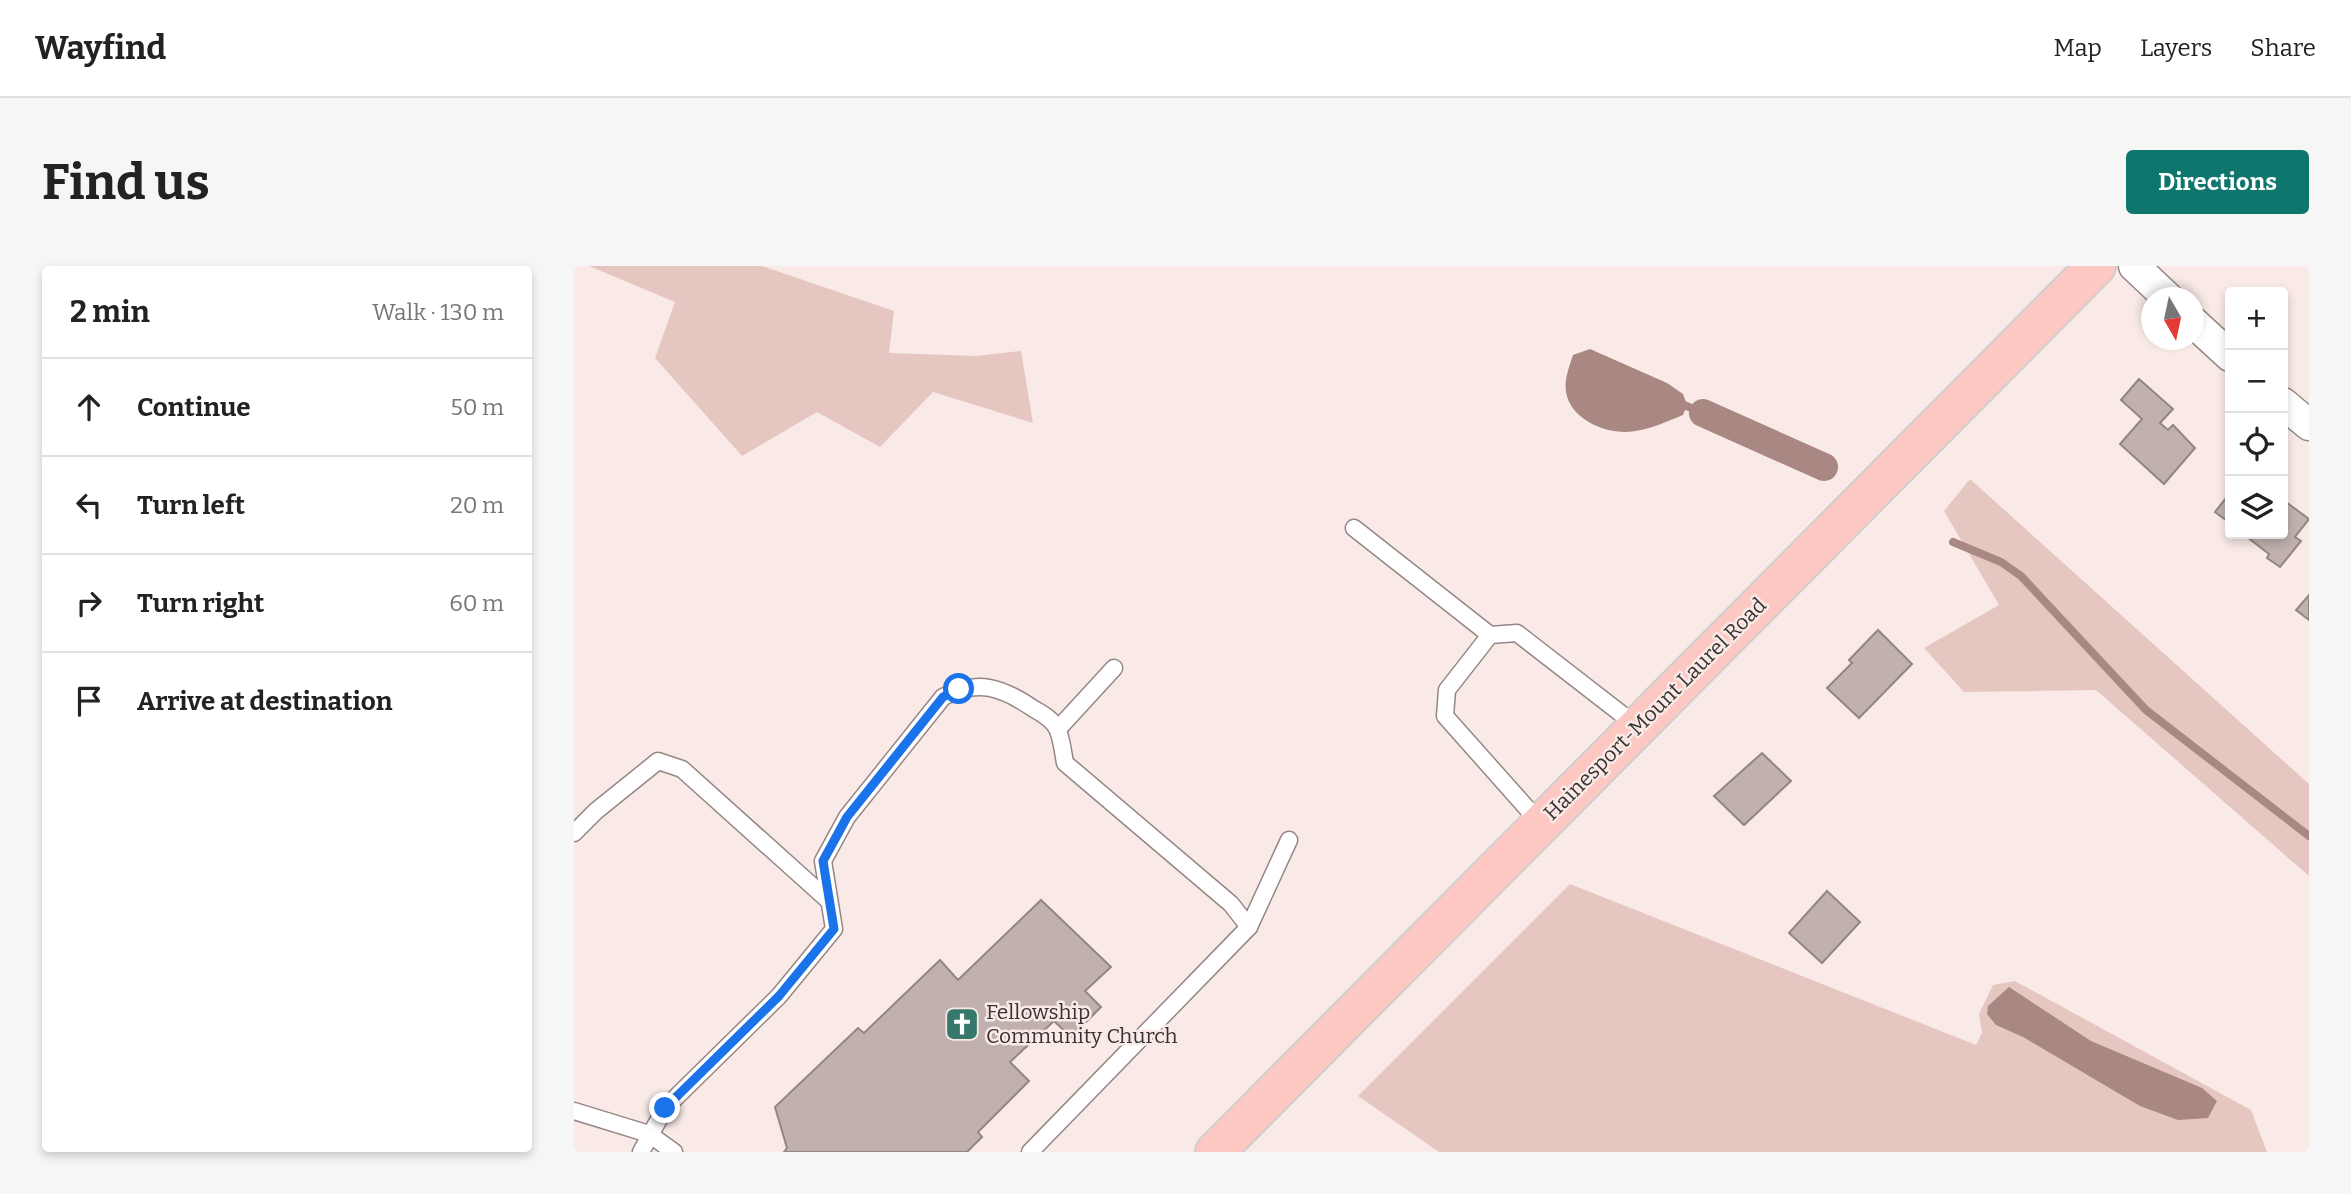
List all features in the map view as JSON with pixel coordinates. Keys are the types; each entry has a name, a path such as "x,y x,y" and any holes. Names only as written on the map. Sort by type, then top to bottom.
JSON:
{"main road":[{"name":"Hainesport-Mount Laurel Road","path":"1215,1152 2096,266"}],"street":[{"path":"2134,266 2156,287"},
{"path":"2204,332 2225,351"},
{"path":"2288,407 2309,425"}],"lane":[{"path":"1353,528 1490,635 1517,633 1637,726"},
{"path":"1490,635 1447,690 1445,716 1541,824"},
{"path":"1058,729 1114,668"},
{"path":"641,1152 665,1108 779,996 834,929 823,861 847,817 943,697 959,689 982,685 1008,691 1046,716 1058,729 1065,763 1231,904 1249,927"},
{"path":"574,833 657,761 682,769 829,901"},
{"path":"1030,1152 1249,927 1289,840"},
{"path":"574,1111 649,1134 674,1152"}],"shaded area":[{"path":"589,266 762,266 894,311 889,353 976,356 1021,351 1033,423 933,392 880,447 817,412 742,456 655,358 675,302"},
{"path":"1590,349 1667,383 1683,394 1687,405 1683,415 1632,432 1607,429 1588,422 1569,401 1566,378 1573,355"},
{"path":"1970,479 2309,784 2309,876 2096,690 1964,692 1924,648 1999,605 1944,511"},
{"path":"1570,884 1976,1045 1982,1033 1979,1014 1993,985 2015,981 2251,1110 2267,1152 1439,1152 1358,1096"},
{"path":"2009,987 2091,1041 2202,1088 2217,1101 2208,1118 2178,1120 2140,1106 2023,1037 1996,1025 1987,1014 1988,1006"}],"building":[{"path":"2139,379 2173,409 2160,423 2168,430 2173,425 2195,448 2164,484 2120,444 2142,419 2121,400"},
{"path":"2225,499 2225,519 2215,512"},
{"path":"2288,503 2309,519 2295,537 2301,541 2280,567 2267,558 2269,554 2250,539 2288,539"},
{"path":"2309,595 2309,620 2296,610"},
{"path":"1878,630 1912,664 1859,718 1827,688 1852,663 1849,660"},
{"path":"1762,753 1791,781 1744,825 1714,796"},
{"path":"1827,891 1860,922 1822,963 1789,933"},
{"name":"Fellowship Community Church","path":"1041,900 1111,967 1085,991 1101,1007 1071,1037 1054,1021 1010,1062 1029,1081 978,1132 982,1137 967,1152 784,1152 787,1148 775,1107 858,1028 864,1033 940,960 958,980"}],"waterway":[{"path":"1677,402 1703,413"},
{"path":"1703,413 1824,467"},
{"path":"1953,542 2001,562 2021,576 2146,710 2309,836"}],"place":[{"name":"Fellowship Community Church","path":"962,1024"}],"route":[{"path":"665,1108 779,996 834,929 823,861 847,817 943,697 959,689"}]}
